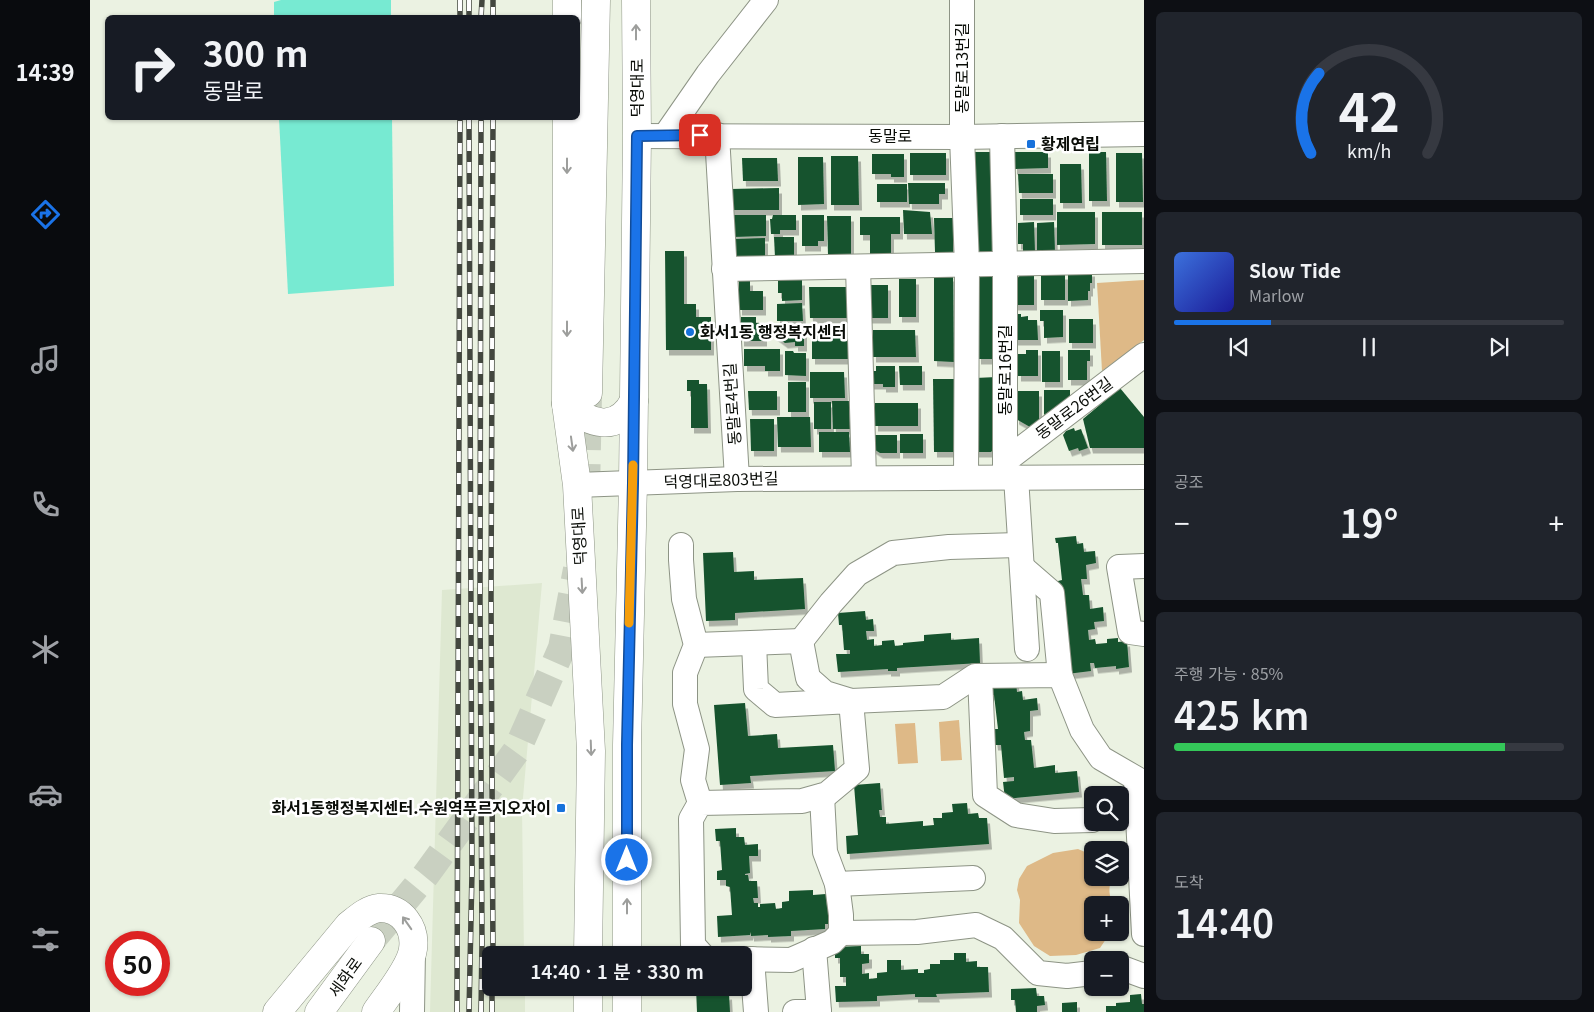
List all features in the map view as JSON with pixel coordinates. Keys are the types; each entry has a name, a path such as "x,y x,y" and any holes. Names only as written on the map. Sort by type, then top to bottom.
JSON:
{"main road":[{"path":"567,0 567,15"},
{"name":"덕영대로","path":"577,398 596,0"},
{"name":"덕영대로","path":"627,946 627,745 633,483 637,136 636,0"},
{"name":"덕영대로","path":"567,120 577,398 577,485 591,751 588,946"},
{"path":"577,398 576,412 591,421 607,424 630,409 634,401"},
{"path":"277,1012 349,925 362,914 378,908 392,909 404,918 412,929 413,950 405,970 376,1012"},
{"name":"세화로","path":"319,1012 371,942"},
{"path":"292,1012 354,964"},
{"path":"337,1012 354,964"},
{"path":"588,996 588,1012"},
{"path":"627,996 627,1012"}],"street":[{"path":"665,136 708,74 766,0"},
{"name":"동말로13번길","path":"962,0 962,137 967,265 966,477"},
{"name":"동말로","path":"637,136 962,137 1144,134"},
{"name":"동말로4번길","path":"717,135 737,479"},
{"name":"동말로16번길","path":"1002,136 1009,471 1022,566 1027,649"},
{"path":"724,268 1144,261"},
{"path":"858,267 864,478"},
{"name":"동말로26번길","path":"1009,471 1144,355"},
{"name":"덕영대로803번길","path":"577,485 737,479 966,477 1009,471 1144,477"},
{"path":"681,545 680,560 684,599 696,645 685,673 685,704 697,749 694,780 700,803 691,819 694,946"},
{"path":"851,701 825,693 808,678 801,641 857,574 893,553 949,547 1022,566 1052,593 1060,675 1082,730 1101,758 1140,781 1129,819 1144,934"},
{"path":"1022,566 1047,603 1050,648"},
{"path":"1144,566 1119,567 1130,632 1144,634"},
{"path":"696,645 801,641"},
{"path":"754,643 756,689 775,705 943,697 974,676 1060,675"},
{"path":"980,676 985,795 1016,815 1054,821 1084,820"},
{"path":"700,803 802,801 827,794 857,769 851,701"},
{"path":"752,959 791,960 832,942 841,933 842,914 837,884 825,852 822,796"},
{"path":"837,884 972,878"},
{"path":"841,933 917,932 976,925 1003,938 1038,973 1067,976 1084,974"},
{"path":"795,1012 819,1012 814,949"},
{"path":"412,1012 413,950"},
{"path":"1129,970 1144,976"},
{"path":"752,986 756,1012"}],"shaded area":[{"path":"1144,280 1144,340 1102,371 1097,283"},
{"path":"542,583 522,809 524,946 482,946 482,996 525,996 525,1012 430,1012 442,590"},
{"path":"959,720 962,760 941,761 939,722"},
{"path":"915,723 918,763 898,764 895,724"},
{"path":"1078,849 1084,852 1084,886 1110,886 1110,896 1084,896 1084,941 1105,941 1100,948 1084,951 1076,955 1050,956 1034,946 1019,923 1020,900 1017,890 1019,879 1027,866 1053,853"}],"water":[{"path":"281,0 391,0 391,15 274,15 274,2"},
{"path":"279,120 392,120 394,286 288,294"}],"building":[{"path":"970,152 995,152 995,254 971,254"},
{"path":"1014,152 1048,152 1048,168 1014,169"},
{"path":"1089,152 1106,152 1107,201 1089,201"},
{"path":"910,153 946,153 946,175 910,175"},
{"path":"1116,153 1142,153 1143,202 1116,202"},
{"path":"872,154 904,154 904,177 891,177 891,174 872,174"},
{"path":"831,156 858,156 859,205 831,205"},
{"path":"798,157 823,157 824,204 798,205"},
{"path":"742,158 777,158 778,181 743,181"},
{"path":"1060,164 1081,164 1082,203 1060,203"},
{"path":"1018,174 1053,174 1053,193 1019,193"},
{"path":"908,183 945,183 945,194 939,194 939,204 909,204"},
{"path":"877,184 907,184 907,202 877,202"},
{"path":"779,188 779,210 731,210 731,189"},
{"path":"1020,199 1053,199 1053,215 1020,215"},
{"path":"903,210 930,212 932,234 904,234"},
{"path":"1057,212 1095,212 1095,244 1057,245"},
{"path":"1102,212 1142,212 1142,245 1102,245"},
{"path":"733,215 766,215 766,236 733,237"},
{"path":"773,215 796,215 796,230 780,230 780,234 771,234 770,219 772,219"},
{"path":"802,215 824,215 824,241 818,241 818,246 802,246"},
{"path":"827,216 851,216 851,254 828,255"},
{"path":"860,217 900,217 900,234 891,234 891,254 870,254 870,235 860,235"},
{"path":"934,218 953,218 953,252 935,252"},
{"path":"1034,222 1035,252 1023,253 1023,244 1018,244 1018,223"},
{"path":"1054,222 1055,252 1037,252 1037,223"},
{"path":"774,237 794,237 794,257 775,257"},
{"path":"765,238 765,261 735,261 735,239"},
{"path":"665,251 684,251 684,304 696,304 696,317 711,317 711,350 666,350"},
{"path":"1092,271 1092,283 1090,283 1090,291 1088,291 1088,300 1068,301 1068,272"},
{"path":"977,274 990,274 997,281 998,359 978,359"},
{"path":"1021,274 1034,274 1034,305 1015,305 1015,281"},
{"path":"1041,274 1065,274 1065,300 1041,300"},
{"path":"934,276 953,276 954,362 934,361"},
{"path":"899,279 916,279 916,317 899,317"},
{"path":"750,280 750,291 763,291 763,310 739,310 739,281"},
{"path":"778,280 802,280 802,300 782,301 782,293 778,293"},
{"path":"866,285 888,285 888,318 867,318"},
{"path":"809,287 853,287 854,318 810,318"},
{"path":"802,303 803,321 777,321 777,304"},
{"path":"1040,310 1063,310 1063,337 1044,338 1044,321 1040,321"},
{"path":"1013,314 1021,314 1021,317 1028,316 1028,320 1037,320 1038,340 1013,340"},
{"path":"741,317 756,317 756,323 764,323 764,341 741,341"},
{"path":"1069,319 1093,319 1093,343 1069,343"},
{"path":"772,326 804,326 804,346 795,346 795,342 785,343 773,334"},
{"path":"812,329 854,329 854,359 812,359"},
{"path":"873,330 915,330 916,357 873,357"},
{"path":"744,349 780,349 780,371 765,371 765,366 744,366"},
{"path":"1026,350 1038,350 1038,376 1018,376 1018,354 1026,354"},
{"path":"1068,350 1090,350 1090,361 1087,361 1087,380 1068,380"},
{"path":"785,351 806,353 806,376 785,375"},
{"path":"1042,351 1060,351 1060,382 1042,382"},
{"path":"876,366 895,366 895,387 883,387 883,384 870,384 870,371 876,371"},
{"path":"899,366 922,366 922,385 900,385"},
{"path":"810,372 844,372 845,398 810,398"},
{"path":"997,377 997,446 991,452 976,452 975,378"},
{"path":"933,379 954,379 955,452 934,452"},
{"path":"687,380 699,380 699,384 707,384 708,428 691,428 691,391 687,391"},
{"path":"788,382 806,382 806,412 788,412"},
{"path":"1120,388 1144,417 1144,448 1090,448 1083,419"},
{"path":"1044,390 1070,390 1070,397 1044,415"},
{"path":"748,391 777,391 777,410 749,410"},
{"path":"1016,391 1039,391 1039,421 1030,427 1016,419"},
{"path":"832,401 849,401 850,429 833,429"},
{"path":"814,402 831,402 831,429 814,429"},
{"path":"875,403 918,403 918,426 875,426"},
{"path":"777,417 810,417 811,447 778,447"},
{"path":"750,419 774,419 774,451 751,451"},
{"path":"1074,428 1075,431 1081,429 1088,448 1079,451 1078,448 1069,451 1063,435 1066,431"},
{"path":"819,432 849,432 850,452 819,452"},
{"path":"900,434 923,434 923,453 900,453"},
{"path":"872,435 897,435 897,453 880,453 872,448"},
{"path":"1076,536 1077,544 1083,543 1084,552 1095,551 1096,563 1086,565 1087,579 1081,579 1083,595 1089,595 1090,609 1103,607 1104,621 1094,622 1095,629 1088,630 1089,640 1095,639 1096,644 1107,643 1107,639 1118,638 1118,642 1127,641 1129,667 1116,669 1116,666 1095,668 1094,663 1090,663 1091,671 1067,674 1058,581 1062,580 1058,543 1056,543 1055,538"},
{"path":"733,552 734,572 754,571 754,580 803,578 805,609 735,613 735,620 706,621 703,553"},
{"path":"865,611 866,620 873,619 874,631 866,631 867,640 874,639 874,646 882,645 882,641 894,640 895,646 903,645 903,643 924,641 924,635 951,633 951,640 979,638 980,663 897,668 897,671 888,671 888,669 838,672 836,654 850,654 850,650 844,650 842,625 839,625 838,613"},
{"path":"1016,682 1017,692 1022,691 1023,700 1037,698 1038,710 1030,711 1030,731 1024,732 1025,740 1031,740 1034,768 1055,765 1055,773 1077,771 1079,792 1005,799 1003,782 1014,781 1014,777 1004,778 1001,745 995,745 993,729 998,729 994,695 990,695 989,685"},
{"path":"745,703 748,736 777,734 778,748 833,745 835,771 750,776 751,783 720,785 714,705"},
{"path":"880,783 882,810 879,810 880,817 886,817 886,824 923,821 923,826 934,825 933,818 942,818 942,813 953,812 952,804 967,803 968,814 978,813 979,818 987,818 989,844 847,854 846,836 858,835 854,785"},
{"path":"736,828 736,837 744,837 745,845 758,844 758,856 749,856 750,873 745,875 748,875 749,881 757,881 758,898 753,898 754,903 758,903 758,907 760,907 760,904 775,903 776,909 782,908 782,902 789,901 789,891 813,890 813,895 826,894 827,906 831,906 832,924 825,924 825,929 791,931 791,936 751,936 751,932 750,935 718,937 717,916 732,915 730,887 726,886 726,880 717,880 717,871 722,870 720,841 716,841 715,829"},
{"path":"861,946 861,954 869,954 869,963 862,964 862,974 869,973 869,979 877,978 877,973 887,972 887,960 901,960 901,970 918,969 918,973 924,973 924,970 930,969 930,964 940,964 940,960 954,960 954,953 966,953 966,962 977,961 977,967 988,967 989,992 936,994 937,997 915,997 915,994 877,996 877,1001 836,1002 835,986 846,986 846,977 840,977 840,958 835,958 835,947"},
{"path":"1036,988 1037,996 1044,996 1045,1005 1037,1006 1037,1012 1016,1012 1015,1000 1011,1000 1011,989"},
{"path":"1141,994 1144,1012 1106,1012 1106,1006 1116,1006 1116,1003 1130,1002 1130,995"},
{"path":"696,996 729,996 730,1012 697,1012"},
{"path":"1077,1002 1077,1012 1062,1012 1062,1003"}],"tunnel":[{"path":"586,492 588,395"},
{"path":"371,941 425,876 517,750 562,648 577,569"}],"railway":[{"path":"460,0 460,15"},
{"path":"469,0 469,15"},
{"path":"481,15 482,0"},
{"path":"493,0 493,15"},
{"path":"457,1012 460,120"},
{"path":"469,120 472,872 469,1012"},
{"path":"481,120 481,1012"},
{"path":"493,120 491,598 493,946"},
{"path":"492,996 492,1012"}],"slow traffic":[{"path":"629,623 633,465"}],"place":[{"name":"황제연립","path":"1031,144"},
{"name":"화서1동 행정복지센터","path":"690,332"},
{"name":"화서1동행정복지센터.수원역푸르지오자이","path":"561,808"}],"route":[{"path":"627,860 628,652 633,483 637,136 700,135"}]}
